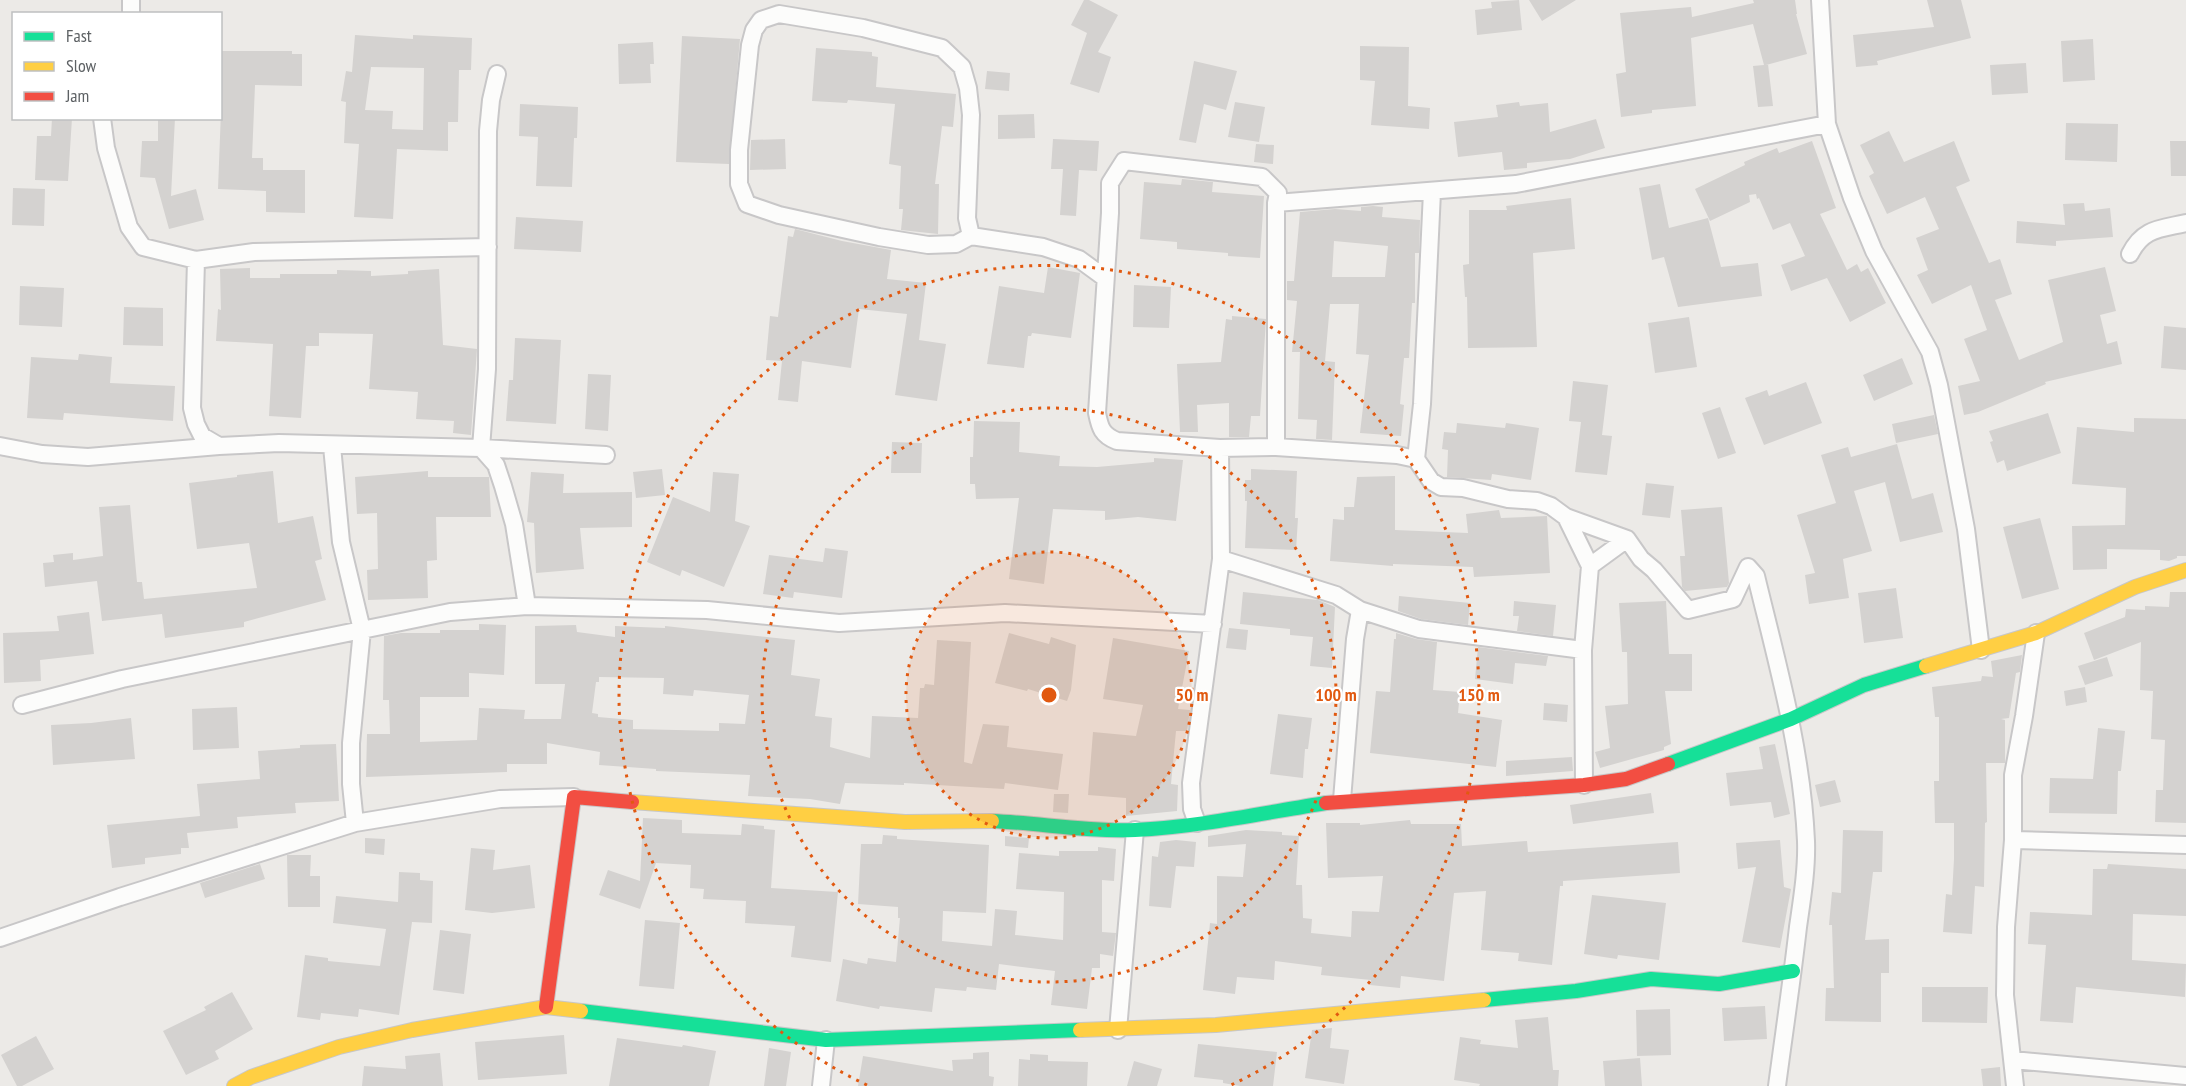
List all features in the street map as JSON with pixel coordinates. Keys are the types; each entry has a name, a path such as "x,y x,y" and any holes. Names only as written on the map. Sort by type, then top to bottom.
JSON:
{"street":[{"path":"1820,0 1827,124 1852,198 1874,251 1930,352 1939,385 1958,482 1981,650"},
{"path":"971,236 967,218 971,115 968,88 962,67 942,48 863,28 779,14 761,20 754,30 750,45 739,150 739,184 747,204 778,215 928,245 956,244 971,236 1043,247 1079,259 1105,278"},
{"path":"497,74 491,100 488,131 487,369 481,448 496,465 503,486 514,524 527,606"},
{"path":"102,120 106,148 129,227 143,247 196,260 254,252 488,247"},
{"path":"1275,203 1516,184 1827,124"},
{"path":"1276,447 1275,203 1278,193 1262,177 1124,161 1110,183 1097,413 1100,430 1107,437 1117,441 1220,448 1276,447 1397,455 1416,459"},
{"path":"1432,192 1422,404 1416,459 1431,482 1441,487 1463,488 1509,499 1537,501 1551,506 1566,517 1627,539 1641,560 1654,570 1688,610 1733,599 1748,567 1756,576 1791,719 1802,789 1806,842 1793,972 1777,1086"},
{"path":"2130,254 2135,243 2146,233 2186,223"},
{"path":"196,260 192,408 202,436 219,446"},
{"path":"0,446 42,454 88,457 279,443 481,448 606,455"},
{"path":"332,446 341,542 362,630 351,743 351,784 355,823"},
{"path":"1197,823 1192,809 1191,783 1221,559 1220,448"},
{"path":"1566,517 1590,566 1583,650 1584,785"},
{"path":"1590,566 1627,539"},
{"path":"1221,559 1336,595 1360,610 1419,630 1583,650"},
{"path":"0,938 120,897 355,823 500,799 574,797 905,822 967,820 1091,830 1136,830 1197,823 1342,800 1584,785 1626,779 1791,719 1864,685 2036,633 2135,587 2186,570"},
{"path":"22,705 122,679 450,612 527,606 707,610 839,623 1005,613 1214,624"},
{"path":"1342,800 1355,639 1360,610"},
{"path":"2015,1086 2005,994 2006,927 2013,840 2013,775 2036,633"},
{"path":"546,1007 574,797"},
{"path":"1118,1030 1136,830"},
{"path":"2013,840 2186,844"},
{"path":"234,1086 251,1077 339,1047 412,1030 546,1007 826,1040 1216,1025 1576,991 1652,979 1719,984 1793,972"},
{"path":"821,1086 826,1040"},
{"path":"2013,1060 2186,1076"}],"building":[{"path":"1084,0 1089,0 1118,15 1098,52 1111,57 1099,93 1070,84 1087,33 1071,25"},
{"path":"1519,0 1522,30 1477,35 1475,10 1492,8 1491,2"},
{"path":"1529,0 1576,0 1542,21"},
{"path":"1753,0 1795,0 1796,14 1807,54 1768,64 1773,106 1758,107 1753,66 1764,65 1753,24 1691,38 1696,106 1652,110 1652,113 1621,117 1616,74 1626,72 1620,13 1691,7 1692,17 1754,3"},
{"path":"1927,0 1961,0 1971,38 1877,61 1878,65 1856,67 1853,35 1934,27"},
{"path":"355,35 413,39 413,35 472,38 471,70 459,70 458,122 448,122 448,151 397,149 393,219 354,217 359,144 344,143 346,102 341,101 346,71 352,72","holes":["371,67 424,68 423,130 392,129 393,111 365,110"]},
{"path":"682,36 740,39 729,164 676,162"},
{"path":"2093,39 2095,80 2063,82 2061,41"},
{"path":"653,42 654,64 650,64 651,83 619,84 618,44"},
{"path":"1360,46 1409,47 1408,106 1430,108 1429,129 1371,125 1375,81 1360,80"},
{"path":"816,48 872,52 872,56 878,57 876,87 956,94 953,127 942,126 935,184 939,184 938,234 901,230 903,209 899,209 901,166 889,164 895,104 848,100 847,103 812,101"},
{"path":"222,51 292,51 292,54 302,54 302,86 255,85 252,158 263,158 263,170 305,170 305,213 266,212 266,191 218,189 222,120"},
{"path":"1194,61 1237,71 1226,110 1204,104 1196,143 1179,140"},
{"path":"2026,63 2028,93 1992,95 1990,65"},
{"path":"987,71 1010,73 1009,91 985,89"},
{"path":"1235,102 1265,107 1259,142 1228,137"},
{"path":"1519,102 1520,106 1548,103 1550,132 1596,119 1605,148 1570,159 1527,163 1527,168 1504,170 1502,152 1458,157 1454,122 1498,117 1496,105"},
{"path":"520,104 578,107 572,187 536,186 538,137 519,136"},
{"path":"1034,114 1035,138 998,139 998,115"},
{"path":"52,120 72,120 68,181 35,180 37,136 51,136"},
{"path":"158,120 175,120 171,196 196,189 204,220 169,229 155,178 140,177 142,141 158,141"},
{"path":"2066,123 2118,124 2117,162 2065,160"},
{"path":"1889,131 1904,162 1954,141 1970,181 1956,187 1989,263 2000,259 2012,294 1995,300 2019,360 2063,342 2048,280 2105,267 2116,311 2100,315 2107,344 2117,341 2122,364 2045,382 2046,384 1978,412 1964,415 1958,386 1980,381 1964,339 1987,330 1971,285 1932,304 1917,275 1928,270 1916,238 1939,229 1925,197 1887,214 1869,176 1874,173 1860,145"},
{"path":"785,139 786,169 750,170 751,140"},
{"path":"1053,139 1099,141 1097,171 1079,170 1076,216 1060,215 1063,169 1051,169"},
{"path":"1812,141 1836,208 1820,214 1847,270 1857,264 1861,272 1868,268 1886,303 1850,322 1827,278 1791,291 1781,265 1805,256 1790,223 1773,230 1756,194 1749,195 1750,202 1710,221 1695,189 1745,165 1744,162 1777,148 1779,153"},
{"path":"2170,141 2186,141 2186,176 2171,176"},
{"path":"1256,144 1274,145 1273,164 1254,162"},
{"path":"1182,179 1213,182 1212,192 1264,196 1260,258 1177,249 1177,242 1140,239 1144,182 1181,185"},
{"path":"1660,184 1669,228 1708,218 1721,267 1758,263 1762,296 1678,307 1664,257 1652,260 1639,188"},
{"path":"13,188 45,189 44,226 12,225"},
{"path":"1571,198 1575,249 1533,253 1537,347 1468,348 1467,297 1465,297 1463,265 1469,264 1469,210 1507,210 1506,206"},
{"path":"2084,203 2085,211 2110,208 2113,237 2056,241 2056,246 2016,243 2017,221 2065,225 2063,204"},
{"path":"1361,207 1383,207 1382,217 1420,220 1419,253 1415,253 1415,303 1412,303 1409,358 1404,358 1400,404 1404,405 1401,436 1360,433 1369,355 1356,354 1359,304 1330,304 1325,361 1335,362 1332,440 1316,439 1317,420 1298,419 1300,352 1292,352 1297,301 1287,300 1287,281 1294,281 1300,212 1335,209 1361,211","holes":["1334,241 1388,246 1385,277 1332,277"]},
{"path":"516,217 583,221 581,252 514,249"},
{"path":"795,229 891,250 887,279 926,283 919,340 946,344 937,401 895,395 907,314 859,309 851,368 802,361 798,402 778,400 782,361 766,360 770,316 778,317 788,236 793,237"},
{"path":"1048,267 1080,273 1071,338 1032,333 1028,336 1024,368 987,364 999,286 1044,293"},
{"path":"250,268 250,278 280,278 280,274 337,274 337,270 371,271 371,276 439,269 443,345 477,349 471,435 453,433 454,421 416,419 418,392 369,389 373,334 319,333 319,346 306,346 301,418 269,416 273,344 216,341 218,309 221,310 220,269"},
{"path":"1134,285 1171,287 1169,328 1133,327"},
{"path":"20,286 64,288 62,327 19,325"},
{"path":"124,307 163,308 163,346 123,345"},
{"path":"1232,316 1266,319 1260,416 1251,416 1249,437 1229,437 1229,403 1197,405 1198,432 1180,432 1177,364 1221,362 1226,319 1232,320"},
{"path":"1689,317 1697,367 1655,373 1648,323"},
{"path":"2164,326 2186,328 2186,370 2161,368"},
{"path":"515,338 561,340 556,424 506,421 509,380 513,380"},
{"path":"79,354 112,357 110,383 175,386 173,421 64,413 63,420 27,418 31,357 78,360"},
{"path":"1902,358 1913,384 1874,401 1863,375"},
{"path":"588,374 611,375 608,431 585,429"},
{"path":"1573,381 1608,385 1602,435 1612,436 1607,475 1575,472 1581,422 1569,421"},
{"path":"1806,382 1822,423 1764,445 1745,398 1767,390 1769,396"},
{"path":"1720,407 1736,453 1718,459 1702,413"},
{"path":"2048,413 2061,453 2007,471 2004,460 1997,463 1989,431"},
{"path":"1934,415 1938,434 1896,443 1892,424"},
{"path":"2134,418 2186,419 2186,556 2177,556 2169,561 2160,560 2160,550 2107,549 2107,569 2073,570 2072,526 2125,525 2126,488 2072,484 2077,427 2134,432"},
{"path":"974,421 1020,422 1019,452 1060,456 1059,466 1097,467 1154,462 1154,458 1183,460 1176,521 1138,517 1105,520 1105,511 1053,509 1044,584 1009,579 1019,498 976,499 975,484 970,484"},
{"path":"1457,423 1505,428 1506,423 1539,428 1531,480 1492,474 1491,480 1447,477 1448,450 1442,449 1444,432 1456,433"},
{"path":"892,442 922,443 921,473 891,473"},
{"path":"1897,444 1912,499 1933,493 1943,532 1900,542 1885,482 1854,491 1872,551 1843,559 1849,598 1809,604 1805,575 1815,573 1797,515 1836,503 1821,455 1848,447 1851,457"},
{"path":"662,469 665,495 636,498 633,472"},
{"path":"1251,469 1297,471 1296,550 1245,548 1247,501 1245,501 1245,480 1251,480"},
{"path":"273,471 278,523 313,516 322,559 315,561 326,600 244,622 244,627 165,638 162,614 102,621 97,581 45,587 43,563 54,562 53,555 73,553 73,560 103,556 99,507 130,505 137,582 142,582 144,599 257,588 249,543 197,549 189,483"},
{"path":"428,471 428,477 489,477 491,517 436,517 437,560 427,561 428,598 368,600 367,570 378,569 377,513 357,514 355,477"},
{"path":"531,472 564,474 563,493 632,492 632,527 580,528 584,569 536,573 534,523 527,522"},
{"path":"713,472 739,474 735,521 750,526 724,587 682,570 680,576 647,562 673,497 710,512"},
{"path":"1395,476 1395,530 1468,533 1466,514 1499,510 1501,518 1547,516 1550,573 1474,577 1473,567 1393,564 1393,566 1330,561 1333,519 1344,520 1344,507 1354,507 1357,477"},
{"path":"1646,483 1674,486 1670,518 1642,515"},
{"path":"1722,507 1729,583 1727,587 1685,591 1682,587 1680,556 1685,556 1681,510"},
{"path":"2040,518 2059,589 2022,599 2003,527"},
{"path":"825,548 848,551 842,598 794,592 793,598 763,594 769,555 823,562"},
{"path":"1896,588 1903,638 1864,643 1858,593"},
{"path":"1243,592 1318,600 1335,607 1332,668 1310,666 1313,637 1290,635 1290,629 1240,624"},
{"path":"2170,592 2186,592 2186,823 2155,822 2156,790 2163,790 2165,740 2151,739 2153,691 2140,690 2141,642 2094,660 2084,633 2125,617 2126,609 2145,610 2145,606 2169,607"},
{"path":"1399,596 1470,603 1468,625 1421,619 1398,611"},
{"path":"1514,601 1556,605 1553,636 1517,631 1519,616 1513,616"},
{"path":"1666,601 1669,654 1692,654 1692,691 1665,691 1671,744 1664,747 1664,750 1600,768 1595,752 1610,748 1605,706 1628,704 1627,652 1622,652 1619,603"},
{"path":"89,612 94,654 40,660 41,681 4,683 3,633 59,631 57,616"},
{"path":"479,624 506,625 504,675 469,673 469,697 420,697 420,742 477,740 479,708 525,710 524,719 561,719 565,684 535,684 535,626 576,625 577,632 615,637 615,626 665,628 665,626 795,640 791,675 820,679 815,716 832,718 830,747 870,758 872,716 918,718 920,688 924,688 925,684 934,685 937,640 971,642 964,762 972,764 983,724 1009,726 1007,747 1063,754 1058,790 1005,783 1004,789 904,783 904,785 845,783 840,804 810,799 748,796 750,775 656,771 656,769 599,765 600,752 547,743 547,764 507,764 507,772 366,777 367,734 390,734 389,700 383,700 384,636 401,633 440,633 440,630 479,630","holes":["599,677 664,678 663,694 693,696 694,690 749,695 745,724 719,723 719,731 633,729 633,720 598,717 598,714 592,713 596,682 599,682"]},
{"path":"1229,628 1248,630 1246,650 1226,648"},
{"path":"1009,633 1049,644 1051,637 1076,645 1071,690 1067,701 1028,689 1027,691 995,683"},
{"path":"1396,633 1437,642 1433,690 1460,692 1458,713 1502,720 1496,767 1370,753 1376,691 1390,692"},
{"path":"1113,638 1189,651 1178,709 1190,710 1187,731 1176,731 1171,784 1178,785 1177,811 1126,816 1126,798 1088,795 1093,732 1136,736 1143,705 1103,699"},
{"path":"1478,647 1548,656 1546,666 1515,663 1513,684 1475,679"},
{"path":"2022,655 2020,672 2016,673 2009,718 2001,719 2005,720 2005,763 1986,763 1987,822 1985,823 1984,887 1975,886 1972,934 1943,932 1946,894 1952,895 1954,823 1935,823 1934,781 1939,781 1939,717 1935,717 1932,687 1981,681 1982,676 1993,677 1991,661"},
{"path":"2107,657 2113,676 2085,685 2078,666"},
{"path":"2085,687 2087,702 2066,706 2064,691"},
{"path":"1544,703 1568,705 1567,722 1543,720"},
{"path":"237,707 239,748 193,750 192,709"},
{"path":"1278,714 1312,718 1308,749 1305,749 1303,778 1270,774"},
{"path":"131,718 135,759 53,765 51,725"},
{"path":"2098,728 2125,731 2121,771 2118,771 2117,814 2049,813 2050,778 2093,779"},
{"path":"336,744 339,801 295,803 296,813 237,817 238,828 187,833 189,848 181,848 181,854 145,858 145,864 112,868 107,825 200,816 197,784 260,779 258,751 300,748 300,745"},
{"path":"1775,744 1790,814 1774,818 1771,802 1730,806 1726,773 1763,769 1759,747"},
{"path":"1572,757 1573,771 1506,776 1506,761"},
{"path":"1835,780 1841,802 1820,807 1815,785"},
{"path":"1651,793 1654,813 1573,824 1570,805"},
{"path":"1054,794 1069,794 1068,813 1053,812"},
{"path":"643,818 682,820 682,833 741,835 742,824 764,826 764,829 775,830 771,888 838,892 831,962 791,957 795,926 745,923 746,901 703,899 704,889 690,888 691,865 656,863 640,909 599,895 608,870 640,881"},
{"path":"1410,820 1411,824 1461,824 1462,846 1527,841 1528,852 1678,842 1680,873 1563,881 1563,886 1560,886 1552,965 1518,961 1519,953 1481,950 1486,891 1454,893 1444,981 1401,976 1400,988 1370,985 1371,980 1321,975 1322,967 1275,961 1274,980 1237,977 1235,994 1203,990 1210,923 1217,924 1217,876 1243,877 1246,844 1208,847 1208,836 1246,830 1282,832 1282,835 1299,836 1296,885 1302,885 1303,918 1312,919 1311,933 1351,937 1352,911 1379,912 1383,876 1328,878 1326,823 1360,823 1360,825"},
{"path":"1843,830 1883,831 1882,872 1873,872 1865,940 1889,939 1889,973 1881,973 1881,1022 1825,1021 1826,988 1834,988 1832,925 1829,925 1832,892 1841,893"},
{"path":"883,835 897,836 897,839 989,845 986,913 943,911 942,941 992,946 995,909 1017,911 1015,935 1063,940 1064,892 1016,889 1019,853 1059,856 1059,851 1098,851 1098,847 1116,849 1114,881 1102,880 1102,932 1116,933 1113,956 1100,954 1100,968 1092,968 1087,1009 1051,1005 1055,971 999,964 996,990 967,987 966,991 935,988 932,1012 880,1006 879,1009 836,1001 843,959 867,964 868,958 896,962 900,918 898,918 898,907 858,904 861,844 882,844"},
{"path":"1005,836 1029,838 1028,848 1005,846"},
{"path":"365,838 385,839 384,855 365,853"},
{"path":"1176,840 1196,842 1194,867 1176,866 1171,908 1149,906 1152,856 1158,857 1160,842"},
{"path":"1780,840 1784,887 1791,889 1780,948 1742,942 1756,867 1738,869 1736,843"},
{"path":"471,848 495,850 493,870 530,865 535,908 492,913 465,910"},
{"path":"287,855 311,855 310,876 320,876 320,907 288,907"},
{"path":"260,864 265,879 205,898 200,883"},
{"path":"2108,864 2186,869 2186,916 2133,914 2132,960 2186,964 2185,997 2076,987 2073,1023 2040,1021 2046,945 2028,944 2030,912 2092,915 2093,869 2107,869"},
{"path":"399,872 420,873 420,880 433,881 432,923 412,922 399,1015 359,1009 358,1017 321,1013 320,1020 297,1017 305,955 328,958 328,961 380,966 386,929 333,923 336,896 398,902"},
{"path":"1592,895 1666,903 1659,960 1618,955 1617,959 1584,954"},
{"path":"645,920 680,923 674,989 639,986"},
{"path":"440,930 471,934 464,994 433,990"},
{"path":"1922,987 1988,987 1987,1023 1922,1022"},
{"path":"232,992 253,1029 215,1051 219,1059 186,1075 163,1031 206,1010 204,1007"},
{"path":"1765,1006 1767,1039 1724,1041 1722,1008"},
{"path":"1670,1009 1671,1055 1637,1056 1636,1010"},
{"path":"1548,1017 1553,1070 1559,1070 1558,1086 1479,1086 1480,1084 1454,1080 1460,1037 1481,1040 1480,1044 1518,1048 1515,1020"},
{"path":"1332,1028 1330,1048 1349,1050 1344,1084 1305,1078 1312,1030"},
{"path":"564,1035 567,1074 478,1080 475,1042"},
{"path":"36,1036 54,1069 22,1086 17,1086 1,1055"},
{"path":"617,1038 716,1051 709,1086 609,1086"},
{"path":"1198,1044 1277,1052 1273,1086 1240,1086 1223,1083 1223,1080 1194,1077"},
{"path":"769,1048 791,1052 786,1086 764,1086"},
{"path":"989,1052 989,1076 994,1077 993,1086 858,1086 863,1056 953,1071 952,1060 973,1059 973,1053"},
{"path":"440,1053 443,1086 362,1086 364,1066 406,1069 405,1056"},
{"path":"1030,1054 1048,1055 1048,1061 1088,1062 1087,1086 1018,1086 1019,1059 1030,1060"},
{"path":"1640,1058 1642,1086 1605,1086 1603,1061"},
{"path":"1134,1061 1162,1069 1157,1086 1127,1086"},
{"path":"2000,1067 2001,1086 1983,1086 1981,1069"}],"traffic: fast":[{"path":"1668,764 1791,719 1864,685 1926,666"},
{"path":"992,821 1099,830 1135,830 1207,823 1326,803"},
{"path":"1484,1000 1576,991 1651,979 1719,984 1793,971"},
{"path":"581,1011 826,1040 1080,1030"}],"traffic: slow":[{"path":"1926,666 2036,633 2135,587 2186,570"},
{"path":"632,802 905,822 992,821"},
{"path":"1080,1030 1216,1025 1484,1000"},
{"path":"234,1086 251,1077 339,1047 412,1030 546,1007 581,1011"}],"traffic: jam":[{"path":"1326,803 1584,785 1626,779 1668,764"},
{"path":"546,1007 574,797 632,802"}]}
